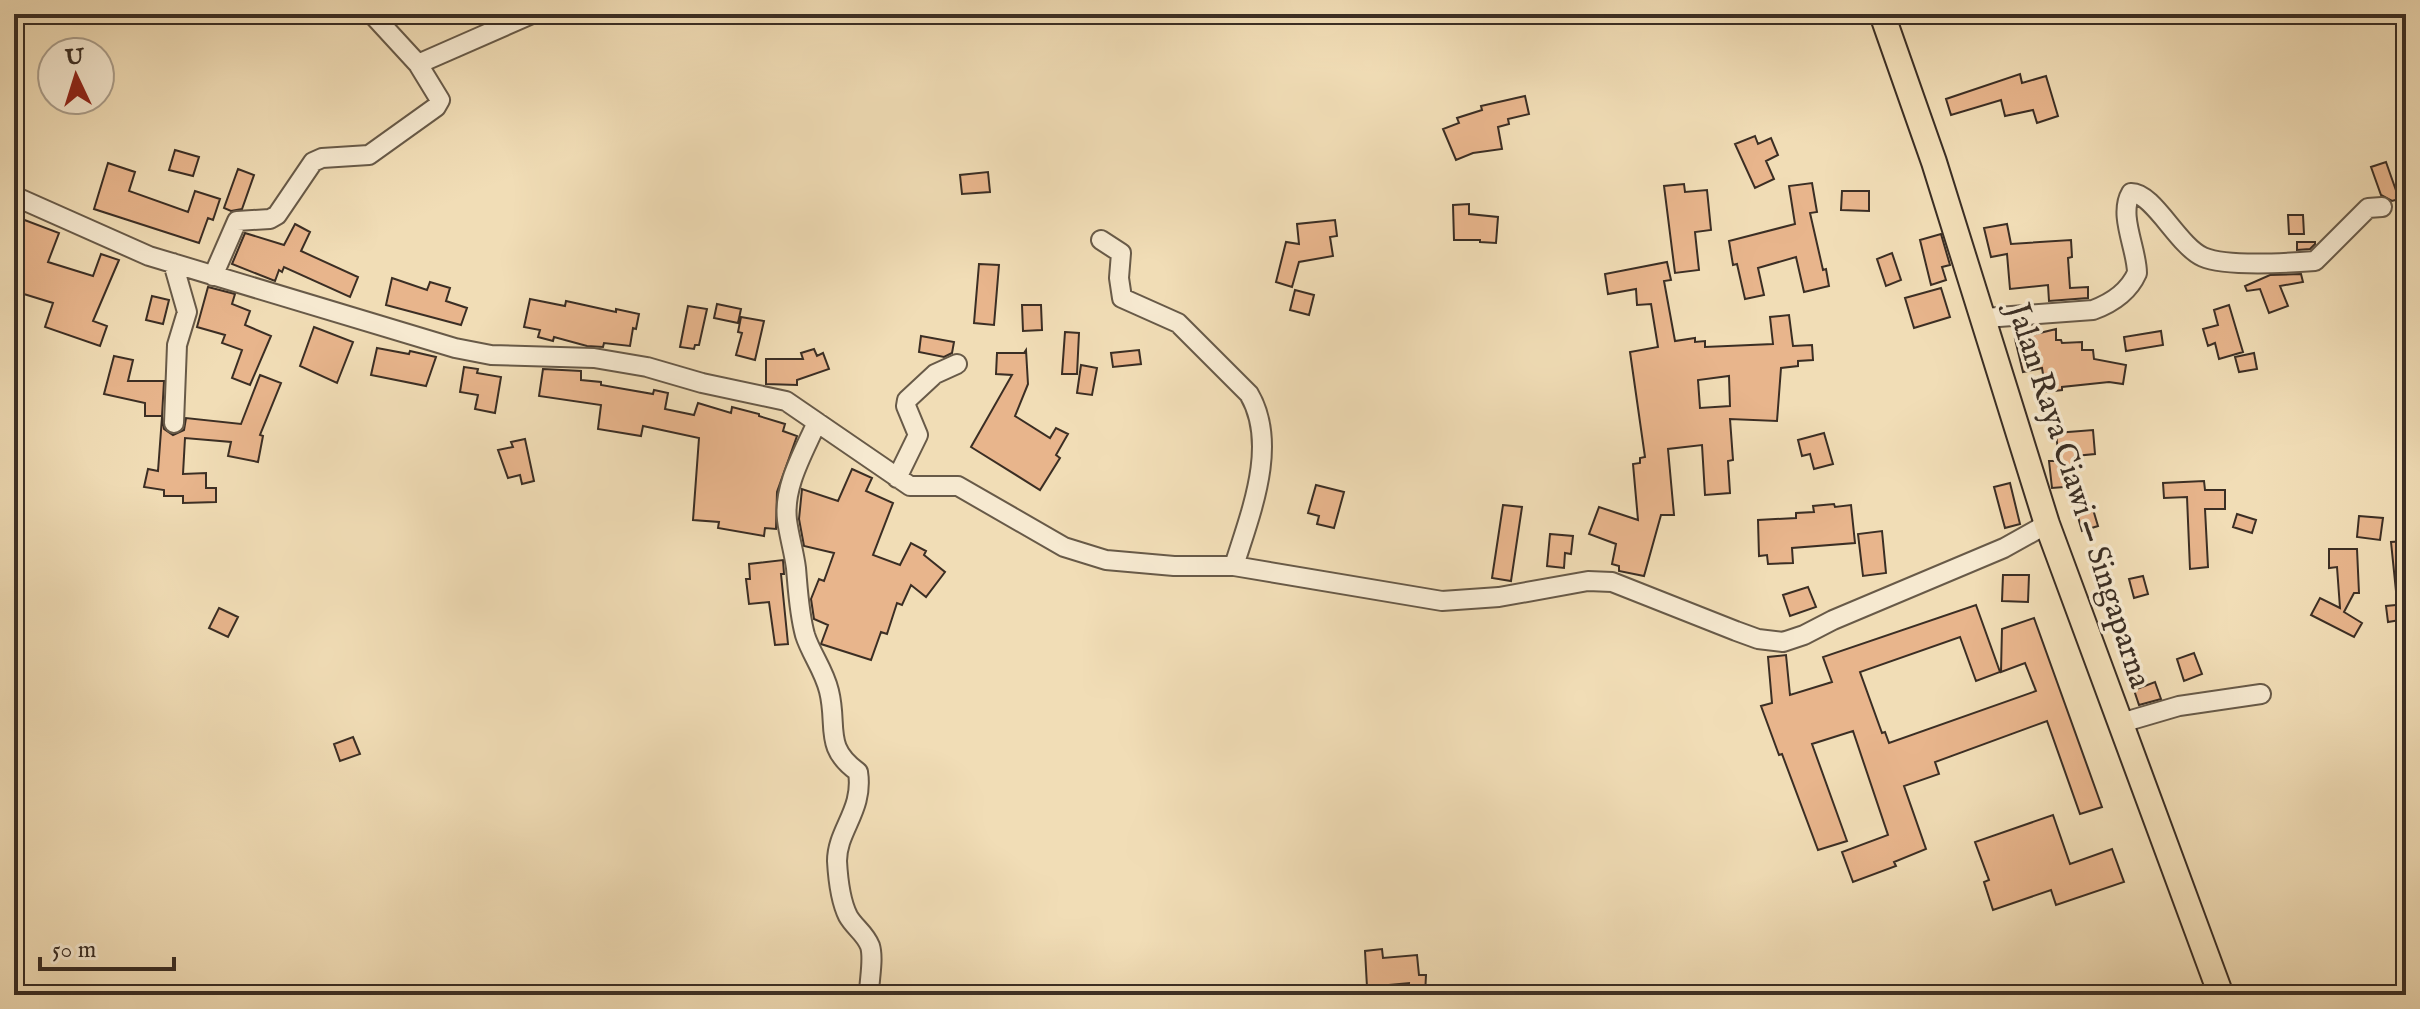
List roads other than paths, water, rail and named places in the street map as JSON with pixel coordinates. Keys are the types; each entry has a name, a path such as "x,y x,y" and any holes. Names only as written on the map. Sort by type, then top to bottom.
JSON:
{"main road":[{"name":"Jalan Raya Ciawi — Singaparna","path":"1882,14 1985,318 2047,524 2221,995"}],"street":[{"path":"213,276 237,221 270,219 277,215 313,162 322,158 369,155 436,107 440,100 418,64 372,14"},
{"path":"418,64 532,14"},
{"path":"1985,318 2093,310 2106,306 2125,291 2137,273 2126,211 2131,193 2144,197 2185,246 2202,257 2220,262 2315,261 2368,208 2382,207"},
{"path":"14,196 63,220 173,263 455,348 491,355 594,358 647,367 702,383 786,401 910,486 958,486 980,501 1083,555 1136,564 1234,566 1442,601 1499,597 1588,581 1612,582 1758,639 1783,642 2004,548 2047,524"},
{"path":"1101,240 1121,253 1119,278 1122,298 1178,323 1249,394 1254,403 1262,449 1259,475 1234,566"},
{"path":"173,263 187,312 177,345 174,423"},
{"path":"897,478 918,435 906,406 907,400 935,374 957,364"},
{"path":"817,422 789,492 786,517 800,615 827,683 835,749 844,762 858,772 860,787 857,803 837,857 842,898 848,917 871,948 869,995"},
{"path":"2121,723 2179,706 2261,694"}]}
